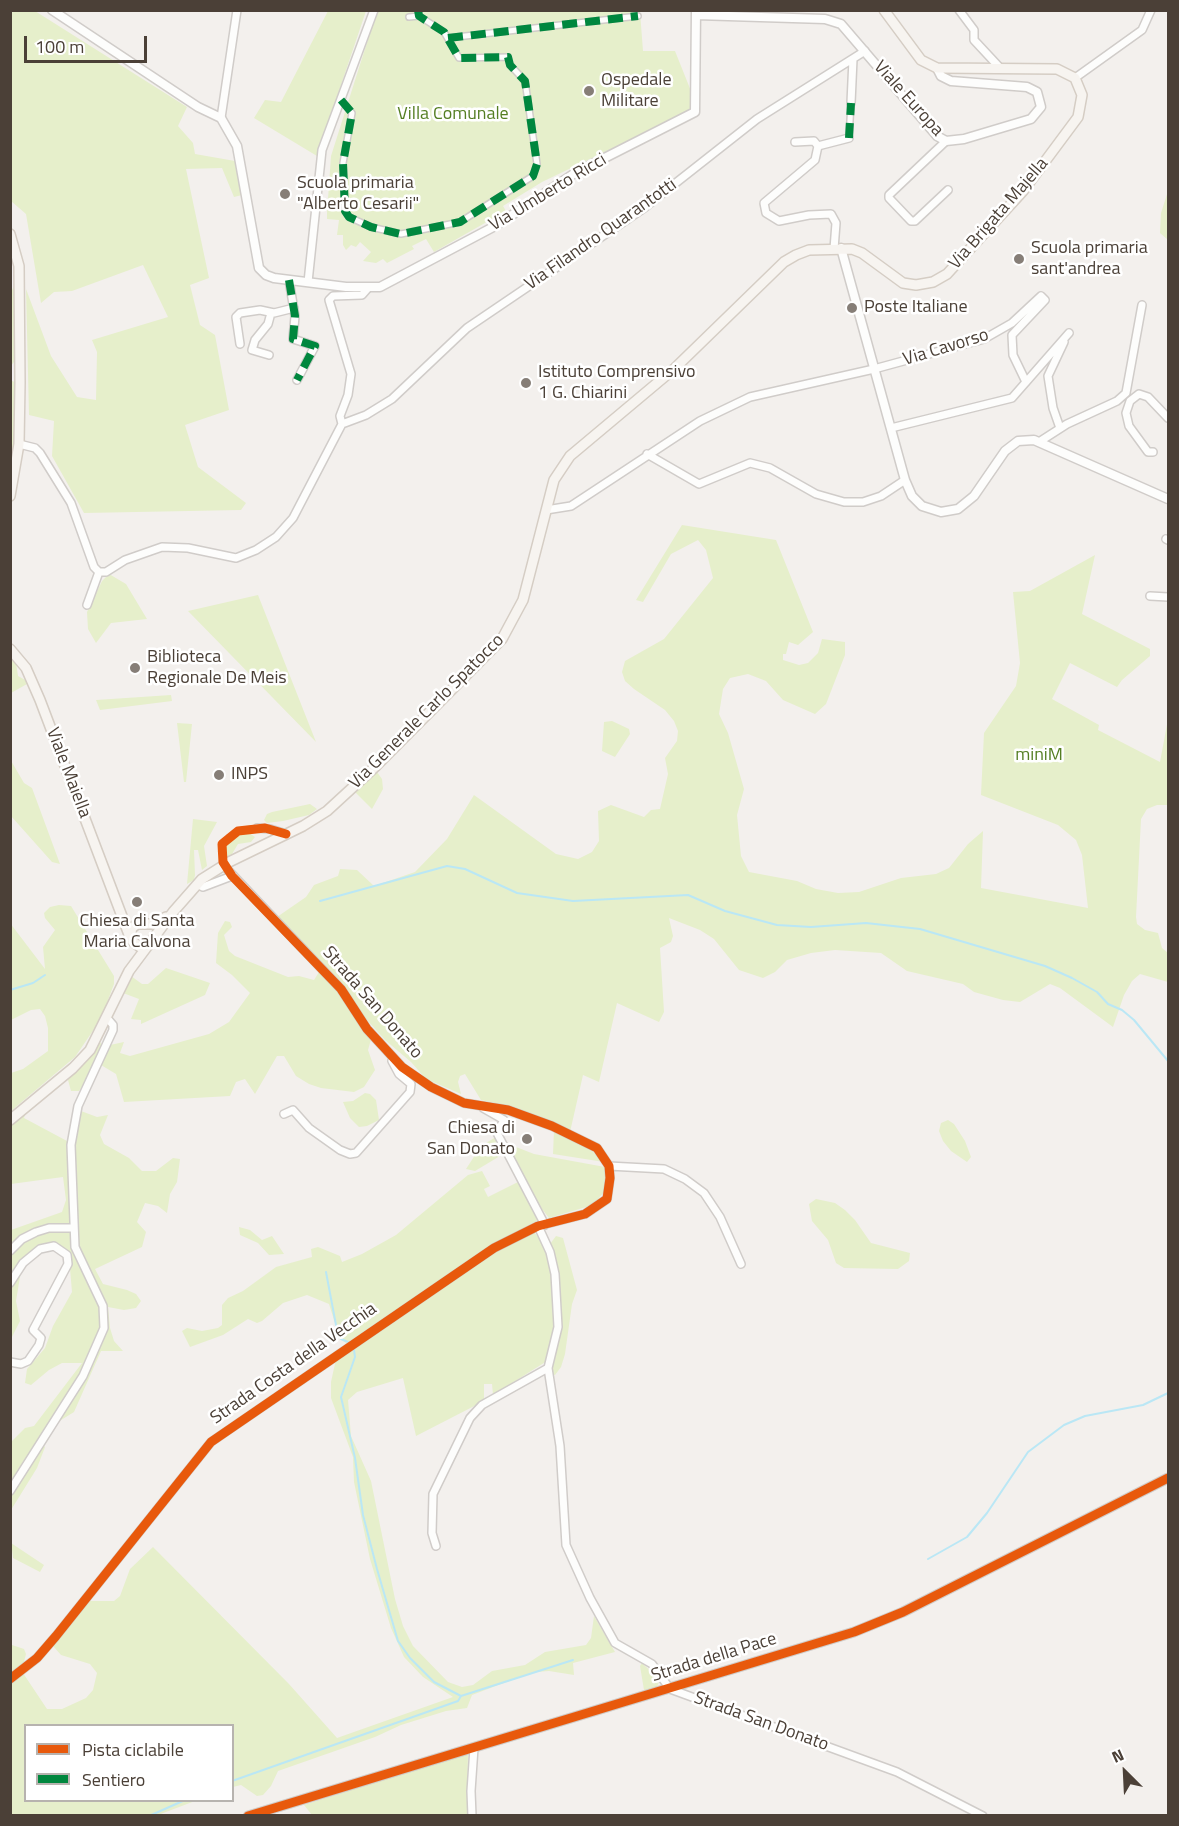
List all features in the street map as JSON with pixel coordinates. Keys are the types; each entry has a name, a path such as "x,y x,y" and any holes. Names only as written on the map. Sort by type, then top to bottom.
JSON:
{"main road":[{"path":"884,10 921,60 937,69 1057,69 1075,78"},
{"name":"Via Brigata Majella","path":"838,249 862,253 903,283 916,285 941,279 1023,191 1078,117 1082,95 1075,78"},
{"path":"10,234 19,266 19,444 10,496"},
{"name":"Via Generale Carlo Spatocco","path":"129,971 172,912 197,884 219,867 327,811 376,766 502,639 524,600 554,480 570,456 675,368 784,262 801,252 838,249"},
{"name":"Viale Maiella","path":"10,649 26,668 40,700 131,940"},
{"name":"Viale Maiella","path":"117,902 144,923"},
{"name":"Via Generale Carlo Spatocco","path":"144,923 160,921 172,912"},
{"path":"10,1120 90,1050 129,971 131,940 132,928 144,923 153,930 152,941 140,947 131,940"}],"street":[{"path":"52,10 198,107 221,118 237,10"},
{"path":"308,282 322,150 374,10"},
{"path":"959,10 974,30 974,40 1001,69"},
{"path":"1075,78 1142,30 1151,10"},
{"path":"341,100 352,112 343,163 345,211 349,217 371,227 401,234 460,222 533,176 537,164 525,81 510,65 508,57 459,58 440,27 418,13 409,17"},
{"name":"Via Umberto Ricci","path":"221,118 237,146 259,268 274,278 380,287 497,225 575,173 695,112 696,13"},
{"name":"Viale Europa","path":"696,13 825,18 841,24 937,136 946,141 964,139 1031,119 1041,106 1037,92 1028,87 951,81 941,76 937,69"},
{"path":"448,38 638,16"},
{"name":"Via Filandro Quarantotti","path":"342,424 366,415 392,399 467,328 644,208 757,119 865,51"},
{"path":"451,59 456,53"},
{"path":"818,146 849,138 853,58"},
{"path":"795,142 814,141 818,146"},
{"path":"946,141 889,198 911,221 915,221 948,190"},
{"path":"818,146 815,160 785,183 765,203 765,208 772,218 779,221 809,215 831,214 836,223 838,249 905,480 912,496 922,506 941,512 958,509 974,496 1005,451 1018,441 1039,442 1168,499"},
{"path":"289,280 294,308 293,339 315,346 297,380"},
{"path":"19,444 35,448 40,453 71,503 94,567 99,572 106,572 125,560 162,548 188,548 236,558 256,550 276,537 293,518 342,424 340,416 348,395 351,374 329,300 333,296 362,296 369,287"},
{"name":"Via Cavorso","path":"546,510 571,506 700,421 750,397 874,369 984,339 1011,323 1041,296 1045,300 1012,335 1013,355 1026,382"},
{"path":"1039,442 1060,428 1117,401 1126,393 1142,305"},
{"path":"240,344 236,318 240,313 260,310 271,313 294,308"},
{"path":"269,355 252,350 255,340 268,324 271,313"},
{"path":"891,428 1000,403 1012,398 1067,335 1048,376 1053,408 1060,428"},
{"path":"1154,452 1148,452 1129,426 1126,413 1130,401 1139,394 1148,397 1168,418"},
{"path":"647,454 699,483 750,463 770,468 816,494 844,502 863,502 881,496 905,480"},
{"path":"87,605 99,572"},
{"path":"1150,596 1168,597"},
{"path":"268,843 257,828 286,834"},
{"name":"Strada San Donato","path":"227,869 341,989 368,1029 402,1067 431,1087 464,1103 508,1110 552,1126 597,1148 609,1166"},
{"path":"197,884 203,887 232,876"},
{"path":"10,1491 83,1376 104,1328 103,1306 77,1255 71,1132 78,1106 113,1030 113,1025 107,1018"},
{"name":"Strada San Donato","path":"284,1114 292,1110 309,1128 340,1150 350,1154 356,1153 410,1092 411,1084 399,1074 385,1048"},
{"name":"Strada San Donato","path":"479,1105 504,1120 497,1133 542,1226 550,1252 555,1274 558,1327 548,1368 561,1446 566,1545 590,1598 615,1643 652,1664 670,1689 897,1772 983,1815"},
{"path":"542,1226 585,1214 600,1205 607,1198 609,1166 664,1169 685,1179 704,1193 720,1217 741,1264"},
{"name":"Strada Costa della Vecchia","path":"10,1679 37,1658 57,1636 211,1442 494,1248 542,1226"},
{"path":"10,1251 22,1239 36,1232 56,1227 74,1228"},
{"path":"10,1283 23,1263 40,1249 54,1246 67,1255 68,1264 33,1330 41,1338 39,1345 28,1361 21,1364 10,1362"},
{"path":"435,1546 432,1533 433,1494 470,1418 482,1405 548,1368"},
{"name":"Strada della Pace","path":"248,1815 832,1640 895,1616 1168,1478"},
{"path":"472,1815 474,1748"}],"green space":[{"path":"14,11 35,11 187,107 178,126 193,143 195,154 235,161 242,195 234,197 222,168 186,169 209,278 190,285 200,325 215,335 229,410 185,425 198,467 246,503 241,510 84,513 52,456 54,421 29,415 26,289 51,356 77,397 96,400 97,352 92,340 168,317 143,265 72,291 54,292 41,303 26,214 11,201 10,14"},
{"path":"328,11 366,11 317,156 254,118 265,100 281,102"},
{"name":"Villa Comunale","path":"377,11 650,11 640,12 643,51 675,51 695,101 692,110 542,182 503,206 506,211 434,252 426,239 412,246 414,249 387,263 383,259 376,263 363,261 371,252 360,242 356,247 351,245 346,250 343,245 343,235 337,235 339,220 327,219 327,213 331,156"},
{"path":"1168,191 1168,240 1160,233 1161,213"},
{"path":"15,284 17,358 11,366 11,292"},
{"path":"10,380 17,383 17,448 11,491"},
{"name":"miniM","path":"682,525 776,540 813,632 798,645 789,642 786,654 783,654 783,660 799,665 808,663 818,653 822,639 845,642 845,655 826,704 815,714 783,700 766,681 748,674 730,678 723,689 719,714 728,733 744,789 737,815 741,856 749,872 797,881 816,889 838,893 859,892 901,878 936,874 949,868 968,844 983,831 981,888 1088,908 1082,855 1076,840 1058,825 981,795 984,733 1016,686 1020,663 1013,592 1030,591 1095,555 1082,614 1150,649 1150,656 1117,687 1070,663 1052,699 1099,725 1098,730 1160,762 1168,719 1168,805 1157,805 1147,809 1141,819 1136,917 1137,924 1145,930 1158,933 1162,948 1168,953 1168,982 1140,974 1132,981 1124,995 1113,1027 1060,988 1050,984 1020,1002 1003,1000 974,992 963,984 907,971 881,953 835,950 811,953 787,960 775,972 763,978 739,970 714,939 700,930 669,918 673,936 671,942 660,948 664,1012 659,1022 617,1003 599,1082 583,1075 570,1132 514,1107 481,1100 465,1074 460,1076 458,1082 461,1094 426,1079 411,1062 385,1040 359,1011 337,978 277,917 306,897 314,885 338,876 340,869 357,870 374,886 415,872 447,839 474,795 556,854 578,859 592,852 599,841 598,811 611,805 644,817 651,810 660,809 668,774 665,758 677,741 678,731 674,721 665,710 634,689 625,681 622,672 625,661 664,639 713,578 706,550 698,540 671,554 643,602 636,600"},
{"path":"109,574 126,584 147,619 111,623 96,643 88,629 87,612 102,581"},
{"path":"258,595 316,742 188,611"},
{"path":"10,653 16,663 18,676 27,681 27,684 11,693"},
{"path":"171,695 172,701 100,710 96,700"},
{"path":"612,721 629,729 630,734 615,757 602,751 604,722"},
{"path":"177,723 192,724 186,782 184,782"},
{"path":"10,759 24,783 32,788 60,864 52,862 11,816"},
{"path":"377,772 382,779 383,789 372,809 355,792"},
{"path":"310,804 317,809 309,815 267,823 264,820 267,814 272,812"},
{"path":"193,819 217,822 204,846 207,866 202,870 198,850 194,850 194,880 187,884"},
{"path":"239,832 249,833 255,837 251,842 238,844 232,854 225,857 223,851 226,842"},
{"path":"71,906 114,976 114,984 101,1019 75,1057 11,1111 11,1073 23,1069 48,1051 48,1028 45,1016 40,1009 31,1010 11,1020 10,923 45,969 43,947 55,930 45,918 44,913 50,907"},
{"path":"225,921 230,922 232,927 224,935 229,951 235,956 288,977 299,976 314,980 319,972 338,990 372,1036 368,1050 375,1070 364,1087 354,1092 321,1088 309,1084 296,1076 284,1056 277,1056 255,1094 245,1079 236,1082 230,1096 124,1102 116,1074 101,1065 110,1045 124,1042 120,1053 130,1056 209,1034 229,1022 250,993 216,963 218,933"},
{"path":"166,968 210,983 205,995 141,1024 141,1020 131,1019 139,999 123,993 131,976 142,984 148,984"},
{"path":"99,1041 103,1046 89,1076 79,1091 71,1091 68,1080"},
{"path":"365,1093 370,1094 376,1100 379,1120 359,1127 350,1118 343,1102 353,1101"},
{"path":"81,1111 97,1117 108,1115 100,1135 104,1144 129,1158 142,1171 156,1171 173,1158 180,1159 177,1182 170,1194 167,1213 158,1206 145,1203 137,1222 146,1232 142,1247 95,1269 103,1284 136,1294 141,1301 136,1308 124,1310 108,1307 114,1341 123,1351 101,1351 74,1412 45,1430 40,1441 45,1447 37,1468 11,1510 11,1442 25,1428 34,1426 82,1363 62,1363 49,1370 31,1385 25,1383 27,1369 45,1348 53,1326 72,1292 69,1257 44,1245 30,1253 21,1271 16,1301 20,1321 11,1339 11,1230 62,1212 66,1200 63,1177 11,1184 11,1123 26,1112 24,1118 67,1141 68,1145"},
{"path":"948,1120 954,1124 965,1141 971,1157 967,1162 951,1151 943,1141 939,1131 941,1123"},
{"path":"554,1130 588,1147 604,1162 553,1154"},
{"path":"496,1137 505,1153 475,1171 466,1169 481,1146"},
{"path":"509,1146 534,1154 605,1167 607,1181 604,1192 593,1205 549,1218 535,1200"},
{"path":"482,1171 490,1186 484,1189 488,1197 520,1181 540,1219 486,1249 350,1341 346,1343 340,1339 329,1304 307,1295 283,1303 262,1321 257,1323 248,1319 223,1335 190,1347 182,1331 187,1328 202,1331 218,1328 222,1325 222,1305 228,1298 243,1291 276,1267 312,1257 311,1249 318,1247 340,1256 342,1262 362,1254 396,1235 468,1175"},
{"path":"816,1199 835,1203 845,1210 871,1243 910,1253 909,1261 898,1269 844,1268 836,1263 828,1240 812,1221 809,1204"},
{"path":"239,1227 250,1230 262,1240 272,1236 284,1254 269,1255 258,1243 240,1235"},
{"path":"534,1232 549,1251 554,1274 556,1323 547,1361 493,1395 492,1384 484,1384 484,1401 416,1436 403,1378 357,1392 348,1400 351,1436 371,1481 395,1599 403,1626 413,1646 448,1682 462,1687 473,1685 492,1671 525,1665 545,1652 586,1645 591,1638 594,1616 615,1652 573,1663 574,1675 549,1671 536,1672 472,1695 467,1708 446,1711 401,1725 375,1737 278,1771 271,1786 263,1795 257,1796 241,1785 234,1787 234,1724 24,1724 24,1802 192,1802 158,1815 11,1816 11,1682 23,1673 47,1709 62,1709 86,1698 93,1690 97,1673 90,1664 61,1655 53,1646 88,1601 114,1601 120,1596 130,1569 153,1547 289,1684 337,1738 453,1697 423,1677 404,1657 391,1628 370,1559 354,1482 353,1457 331,1398 331,1382 336,1359 508,1244"},
{"path":"556,1236 563,1238 577,1290 572,1304 565,1354 561,1367 555,1375 551,1374 550,1366 559,1332 555,1265 550,1244"},
{"path":"11,1543 44,1565 40,1572 13,1558"},
{"path":"12,1645 24,1649 26,1654 24,1662 11,1675"},
{"path":"642,1663 660,1680 657,1687 644,1690 640,1666"},
{"path":"468,1753 467,1815 312,1815 304,1805"}],"waterway":[{"path":"320,901 447,866 465,869 517,893 573,901 688,895 725,911 777,925 811,927 866,923 920,929 1045,966 1072,978 1097,992 1108,1004 1122,1010 1134,1020 1168,1061"},
{"path":"10,990 33,983 45,975"},
{"path":"326,1272 336,1325 341,1339 348,1342"},
{"path":"354,1350 355,1357 341,1397 355,1458 363,1515 377,1569 398,1641 410,1658 434,1682 461,1696 573,1660"},
{"path":"928,1559 967,1537 987,1513 1028,1452 1064,1425 1085,1416 1143,1405 1168,1393"},
{"path":"234,1780 458,1701 461,1696"},
{"path":"149,1816 180,1802"}],"tunnel":[{"path":"226,867 221,850 226,839 242,830 257,828"}],"marked path":[{"path":"341,100 352,113 343,163 345,211 349,217 371,227 401,234 460,222 533,176 537,164 525,81 510,65 508,57 459,58 444,32 419,16 418,10"},
{"path":"448,38 638,16"},
{"path":"849,138 851,103"},
{"path":"289,280 295,316 293,339 315,346 297,380"}],"cycle path":[{"path":"10,1679 37,1658 56,1636 211,1442 494,1248 538,1226 585,1214 607,1199 609,1166 597,1148 552,1126 508,1110 464,1103 431,1087 402,1067 367,1029 341,989 232,876 223,862 222,844 238,831 265,828 286,834"},
{"path":"248,1816 854,1632 903,1612 1168,1478"}],"place":[{"name":"Ospedale Militare","path":"589,91"},
{"name":"Scuola primaria \"Alberto Cesarii\"","path":"285,194"},
{"name":"Scuola primaria sant'andrea","path":"1019,259"},
{"name":"Poste Italiane","path":"852,308"},
{"name":"Istituto Comprensivo 1 G. Chiarini","path":"526,383"},
{"name":"Biblioteca Regionale De Meis","path":"135,668"},
{"name":"INPS","path":"219,775"},
{"name":"Chiesa di Santa Maria Calvona","path":"137,902"},
{"name":"Chiesa di San Donato","path":"527,1139"}]}
